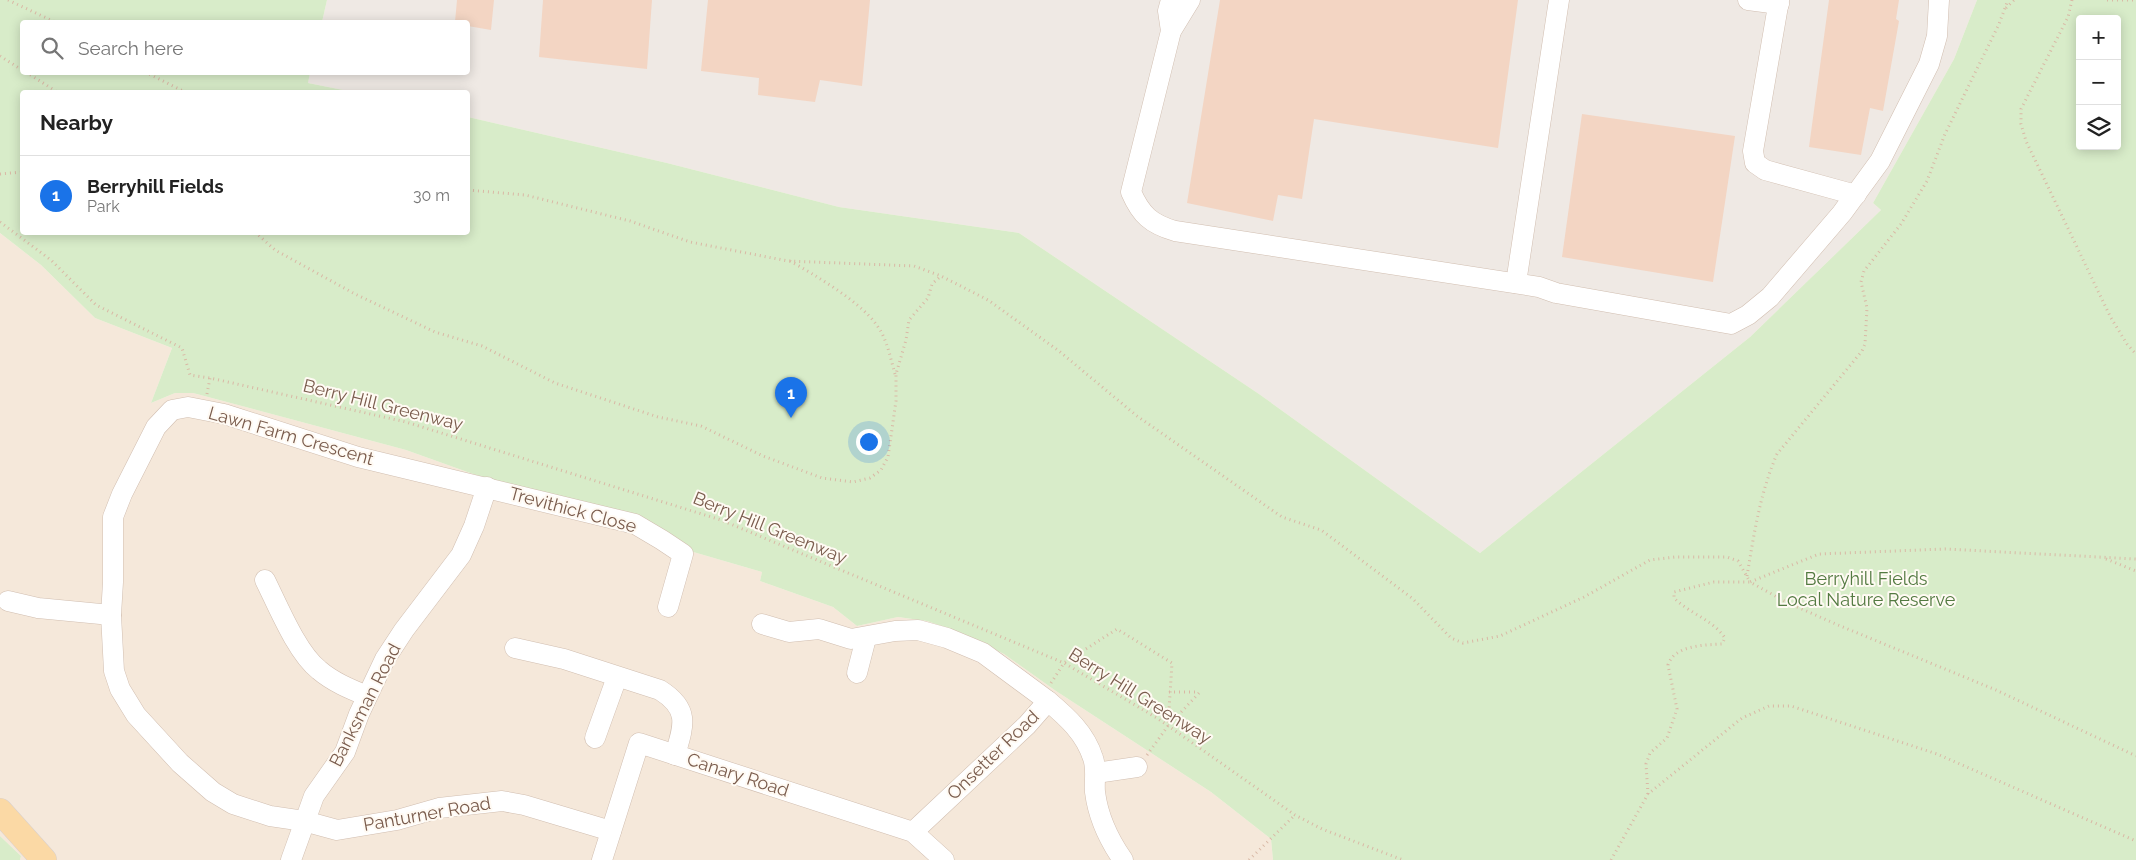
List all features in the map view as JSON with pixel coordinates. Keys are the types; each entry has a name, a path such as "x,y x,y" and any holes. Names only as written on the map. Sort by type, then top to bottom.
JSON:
{"main road":[{"path":"0,811 44,860"}],"street":[{"path":"1171,0 1168,11 1171,31"},
{"path":"1190,0 1171,31 1131,192 1138,210 1158,226 1175,231 1516,283 1539,287 1556,293 1731,324 1748,315 1770,297 1856,195 1880,161 1929,64 1937,36 1939,0"},
{"path":"1516,283 1559,0"},
{"path":"1748,0 1779,2 1753,151 1755,163 1765,170 1856,195"},
{"name":"Lawn Farm Crescent","path":"270,816 233,804 214,792 180,763 136,715 120,688 114,671 111,615 114,582 113,517 156,427 172,410 188,407 224,414 358,456 487,487"},
{"name":"Trevithick Close","path":"487,487 635,524 691,558 676,577 668,607"},
{"name":"Banksman Road","path":"291,860 314,796 345,752 367,696 385,660 399,637 461,554 474,526 487,487"},
{"path":"265,580 302,652 318,670 339,684 367,696"},
{"path":"8,602 38,608 111,615"},
{"path":"762,624 789,632 819,629 851,639 866,638 895,630 918,630 947,638 983,653 1048,700"},
{"path":"858,673 866,638"},
{"path":"514,648 564,659 660,690 679,707 683,719 675,755"},
{"path":"595,738 617,676"},
{"name":"Onsetter Road","path":"913,832 1027,725 1048,700 1070,720 1084,739 1094,758 1098,811 1108,834 1123,860"},
{"name":"Canary Road","path":"602,860 640,743 913,832 944,860"},
{"path":"1096,772 1137,767"},
{"name":"Panturner Road","path":"270,816 304,821 337,830 397,820 439,808 502,801 524,805 611,831"}],"path":[{"path":"8,0 51,20"},
{"path":"1747,576 1763,488 1778,454 1862,351 1867,308 1861,282 1864,272 1901,224 1927,181 1946,134 2008,0"},
{"path":"2004,10 2014,0"},
{"path":"2072,0 2068,17 2021,109 2021,124 2026,141 2111,318 2127,344 2136,354"},
{"path":"2107,0 2136,0"},
{"path":"0,56 20,69"},
{"path":"29,75 54,90"},
{"path":"151,75 180,90"},
{"path":"0,174 20,172"},
{"path":"470,190 525,194 630,221 690,242 788,261 914,266 941,276 988,300 1059,351 1137,416 1275,512 1322,530 1342,544 1413,599 1452,638 1463,643 1500,636 1584,597 1650,560 1676,557 1727,557 1738,561 1750,582 1786,602 1829,622 1996,690 2136,756"},
{"name":"Berry Hill Greenway","path":"0,222 51,260 96,305 182,348 190,375 406,422 720,520 1064,663 1168,726 1294,815 1322,829 1403,860"},
{"path":"259,235 283,254 355,294 435,332 482,346 555,383 658,417 701,426 763,456 822,478 854,482 870,478 881,470 888,457 896,401 896,374 906,340 909,320 928,298 932,284 941,276"},
{"path":"788,261 819,278 871,318 885,340 896,374"},
{"path":"1648,794 1646,764 1650,753 1667,738 1677,709 1668,665 1669,659 1673,654 1704,644 1722,644 1725,642 1725,638 1717,626 1682,606 1674,598 1674,592 1714,582 1750,582 1819,554 1945,549 2136,559"},
{"path":"2104,558 2136,571"},
{"path":"1064,663 1117,629 1172,662 1168,726"},
{"path":"1137,767 1168,726 1200,692 1169,692"},
{"path":"1611,860 1648,794 1742,718 1769,706 1791,706 1936,754 2136,841"},
{"path":"1249,860 1294,815"}],"shaded area":[{"path":"327,0 1977,0 1954,59 1873,203 1881,210 1750,337 1480,553 1259,394 1019,233 839,207 667,163 470,117 470,90 343,90 308,83 310,75 470,75 470,20 322,20"},
{"path":"0,233 41,265 95,318 172,348 151,403 175,393 193,393 406,450 683,549 762,572 760,581 833,607 857,626 898,617 927,621 959,632 1004,654 1056,691 1211,792 1271,839 1273,860 20,860 21,856 0,836"}],"green space":[{"name":"Berryhill Fields Local Nature Reserve","path":"0,0 327,0 322,20 20,20 20,75 310,75 308,83 343,90 20,90 20,235 470,235 470,117 667,163 839,207 1019,233 1259,394 1480,553 1750,337 1881,210 1873,203 1954,59 1977,0 2136,0 2136,860 1273,860 1271,839 1211,792 1056,691 1004,654 959,632 927,621 898,617 857,626 833,607 760,581 762,572 683,549 406,450 193,393 175,393 151,403 172,348 95,318 41,265 0,233"},
{"path":"0,836 21,856 20,860 0,860"}],"building":[{"path":"457,0 494,0 491,30 470,26 470,20 455,20"},
{"path":"543,0 652,0 647,69 539,57"},
{"path":"708,0 870,0 862,86 820,80 815,102 758,95 759,78 701,71"},
{"path":"1220,0 1518,0 1498,148 1314,119 1302,199 1278,195 1273,221 1187,203"},
{"path":"1829,0 1899,0 1896,19 1899,21 1883,111 1870,108 1861,155 1809,147"},
{"path":"1582,114 1735,136 1713,282 1562,257"}],"place":[{"name":"Berryhill Fields","path":"791,418"}]}
